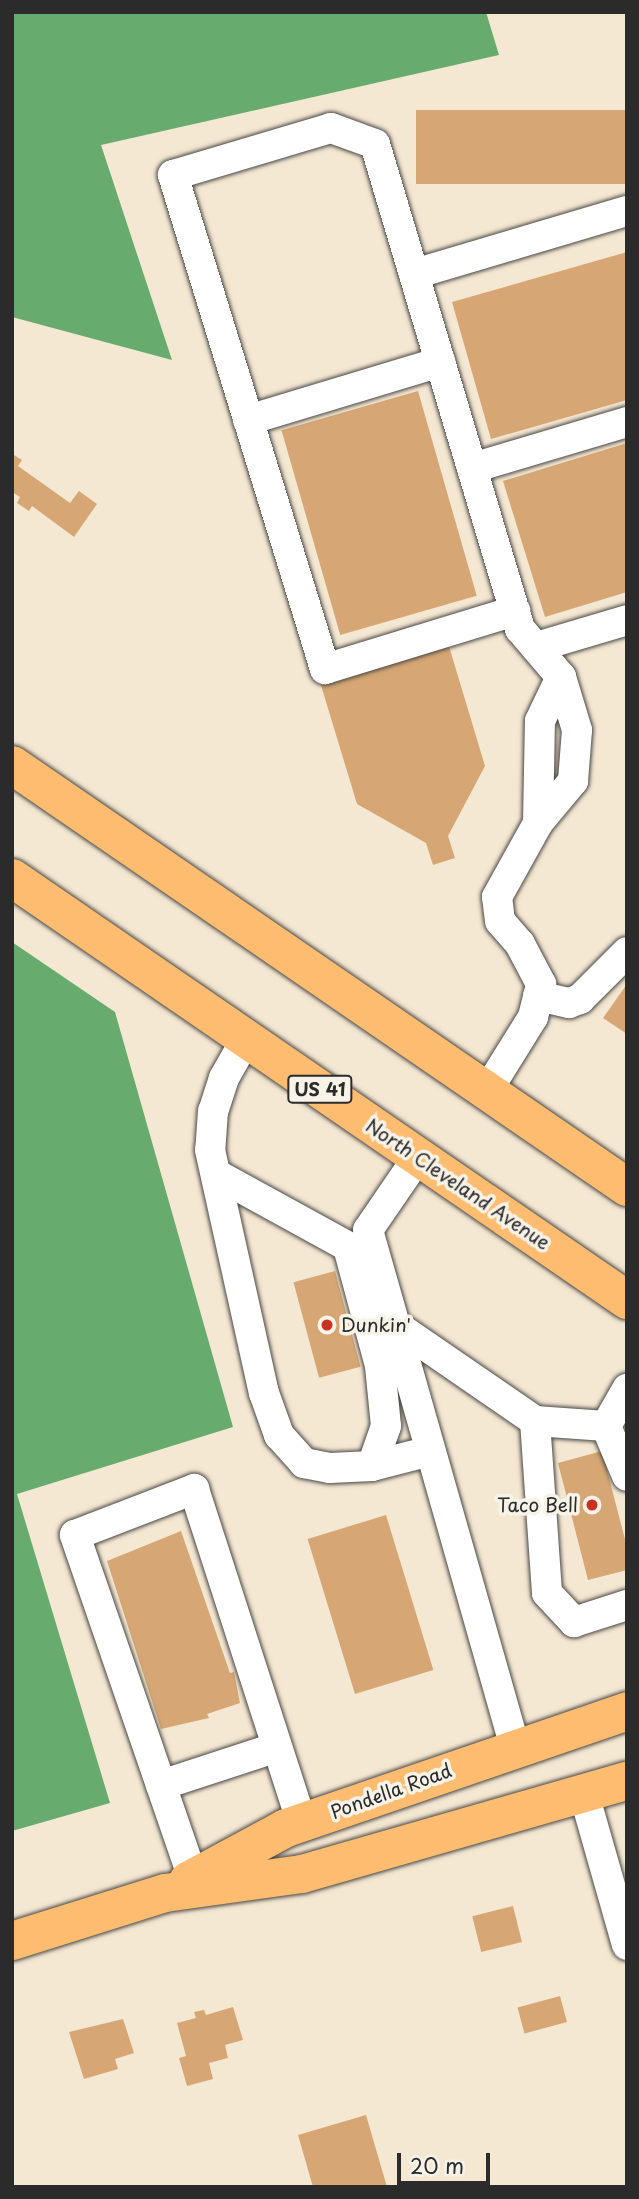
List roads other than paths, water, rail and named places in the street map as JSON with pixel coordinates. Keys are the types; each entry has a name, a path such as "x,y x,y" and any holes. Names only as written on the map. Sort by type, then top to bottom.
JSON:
{"main road":[{"path":"12,765 627,1187"},
{"name":"North Cleveland Avenue","path":"12,878 627,1300"},
{"name":"Pondella Road","path":"12,1941 179,1886 302,1823 514,1746 627,1711"},
{"name":"Pondella Road","path":"179,1886 302,1874 627,1781"}],"street":[{"path":"487,1091 533,1017 541,984 520,944 500,921 497,897 538,823 573,781 577,730 561,677 520,629 515,611 375,144 331,128 173,175 325,669 515,611"},
{"path":"414,274 627,211"},
{"path":"248,420 440,362"},
{"path":"472,468 627,422"},
{"path":"536,648 627,620"},
{"path":"538,996 569,1003 580,999 627,953"},
{"path":"246,1039 224,1078 213,1111 210,1150 264,1393 279,1435 303,1463 372,1466 430,1451"},
{"path":"418,1157 368,1230 514,1746"},
{"path":"216,1174 377,1263"},
{"path":"348,1247 376,1349 386,1426 372,1466"},
{"path":"394,1324 536,1421 606,1426"},
{"path":"606,1426 627,1389"},
{"path":"536,1421 547,1593 574,1622 627,1605"},
{"path":"606,1426 627,1476"},
{"path":"179,1886 161,1786 75,1535 194,1489 302,1823"},
{"path":"161,1786 277,1747"},
{"path":"584,1794 627,1945"}],"place":[{"name":"Dunkin'","path":"327,1325"},
{"name":"Taco Bell","path":"592,1505"}]}
